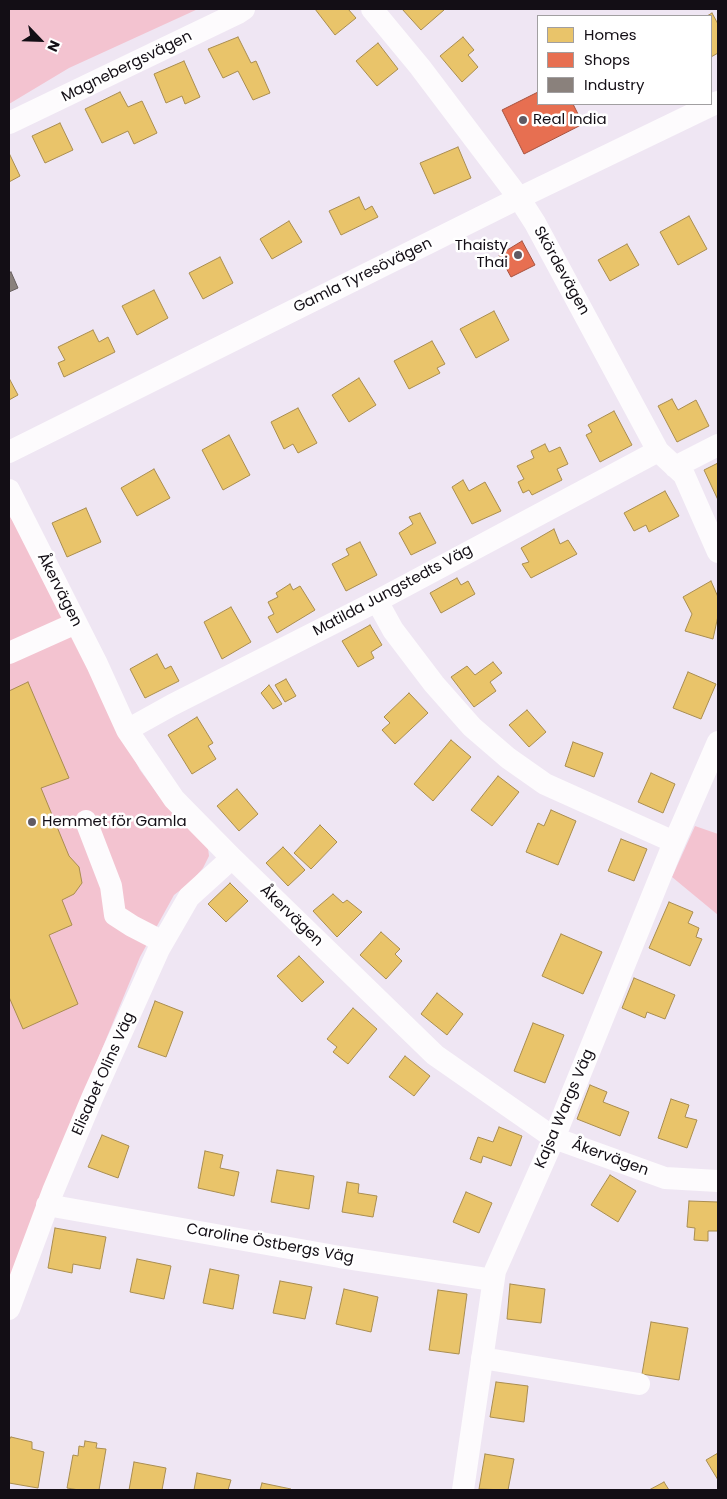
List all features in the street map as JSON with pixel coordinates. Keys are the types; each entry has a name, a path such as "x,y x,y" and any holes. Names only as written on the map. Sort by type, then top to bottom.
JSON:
{"street":[{"name":"Magnebergsvägen","path":"9,123 244,9"},
{"name":"Skördevägen","path":"372,9 420,67 519,198 535,223 658,451 684,475 718,552"},
{"name":"Gamla Tyresövägen","path":"9,452 519,198 712,105"},
{"path":"675,467 718,445"},
{"name":"Matilda Jungstedts Väg","path":"127,730 376,601 658,451"},
{"name":"Åkervägen","path":"9,490 127,730 174,799 232,858 435,1055 554,1138 665,1178 718,1181"},
{"path":"376,601 392,630 434,684 472,727 508,758 545,784 674,842"},
{"path":"9,653 76,623"},
{"name":"Kajsa Wargs Väg","path":"463,1490 495,1271 554,1138 674,842 718,742"},
{"path":"86,821 111,886 115,915 164,942"},
{"name":"Elisabet Olins Väg","path":"9,1309 47,1205 93,1096 164,942 189,897 232,858"},
{"name":"Caroline Östbergs Väg","path":"47,1205 330,1255 493,1280"},
{"path":"482,1358 638,1384"}],"shaded area":[{"path":"9,9 198,9 69,68 9,104"},
{"path":"9,516 140,770 159,796 208,848 209,856 203,868 191,882 174,895 140,957 9,1282"},
{"path":"695,826 718,834 718,915 672,877"}],"building: Homes":[{"path":"315,9 348,9 356,18 335,35"},
{"path":"402,9 443,9 444,10 421,30"},
{"path":"712,13 718,24 718,53 712,56 712,15 709,15"},
{"path":"238,37 251,63 256,61 270,93 253,100 238,71 223,78 208,49"},
{"path":"463,37 474,50 468,55 478,67 462,82 440,56"},
{"path":"378,43 398,69 377,86 356,61"},
{"path":"184,61 200,97 185,104 182,96 166,103 154,74"},
{"path":"120,92 128,107 142,101 157,133 134,144 128,131 102,143 85,109"},
{"path":"60,123 73,150 45,163 32,136"},
{"path":"458,147 471,178 434,194 420,163"},
{"path":"9,153 20,176 9,182"},
{"path":"359,197 365,210 372,206 378,217 341,235 329,211"},
{"path":"689,216 707,249 678,265 660,232"},
{"path":"289,221 302,242 272,259 260,239"},
{"path":"627,244 639,265 610,281 598,260"},
{"path":"220,257 233,283 203,299 189,273"},
{"path":"154,290 168,318 137,335 122,306"},
{"path":"494,311 509,340 476,358 460,329"},
{"path":"93,330 99,342 108,337 115,352 64,377 58,363 65,360 58,347"},
{"path":"432,341 445,364 437,368 440,373 409,389 394,361"},
{"path":"9,378 18,395 9,400"},
{"path":"359,378 376,405 349,422 332,395"},
{"path":"672,399 678,410 696,400 709,426 677,442 658,406"},
{"path":"298,408 317,443 298,453 293,444 284,449 271,422"},
{"path":"614,411 632,445 600,462 586,435 592,432 588,425"},
{"path":"229,435 250,475 223,490 202,450"},
{"path":"545,444 549,452 560,447 568,464 557,469 562,480 532,495 529,490 523,493 518,482 524,479 517,466 534,458 531,451"},
{"path":"718,463 718,500 704,470"},
{"path":"154,469 170,498 137,516 121,488"},
{"path":"463,480 469,491 485,482 501,511 472,524 452,487"},
{"path":"665,491 679,516 649,532 646,525 634,531 624,513"},
{"path":"86,508 101,542 67,557 52,523"},
{"path":"420,513 436,543 411,555 399,533 413,524 409,517"},
{"path":"554,529 560,544 568,540 577,554 531,578 522,564 529,562 521,548"},
{"path":"360,542 377,575 346,591 332,564 349,555 346,549"},
{"path":"457,578 461,585 468,581 475,594 441,613 430,593"},
{"path":"711,581 718,597 718,616 713,639 685,631 692,614 683,597"},
{"path":"290,584 293,590 300,586 315,610 277,633 268,617 274,614 268,602 278,597 276,593"},
{"path":"231,607 251,642 222,659 204,622"},
{"path":"370,625 382,645 371,652 374,658 358,667 342,641"},
{"path":"157,654 165,669 171,666 179,681 145,698 130,669"},
{"path":"493,662 502,673 490,682 496,691 474,707 451,677 467,666 475,675"},
{"path":"688,672 716,684 701,719 673,708"},
{"path":"286,679 296,696 285,702 275,685"},
{"name":"Hemmet för Gamla","path":"28,682 69,778 41,788 69,856 79,867 82,883 74,894 62,900 72,925 49,935 78,1004 23,1029 9,997 9,691"},
{"path":"269,685 282,704 273,709 261,693"},
{"path":"409,693 428,713 395,744 382,730 390,723 384,717"},
{"path":"527,710 546,732 529,747 509,725"},
{"path":"197,717 213,743 208,746 216,759 192,774 168,735"},
{"path":"451,740 471,757 433,801 414,784"},
{"path":"573,742 603,753 594,777 565,766"},
{"path":"651,773 675,784 663,813 638,802"},
{"path":"498,776 519,792 492,826 471,810"},
{"path":"237,789 258,814 239,831 217,806"},
{"path":"551,810 576,821 558,865 526,852 538,823 544,826"},
{"path":"320,825 337,842 311,869 294,853"},
{"path":"621,839 647,849 634,881 608,871"},
{"path":"283,847 305,870 288,886 266,863"},
{"path":"230,883 248,901 226,922 208,904"},
{"path":"333,894 343,903 347,900 362,912 337,937 313,911"},
{"path":"669,902 693,912 688,923 699,928 696,937 702,939 690,966 649,948"},
{"path":"381,932 400,949 395,954 402,961 386,979 360,955"},
{"path":"561,934 602,952 583,994 542,976"},
{"path":"299,956 324,982 302,1002 277,976"},
{"path":"634,978 675,995 665,1019 647,1012 645,1018 622,1008"},
{"path":"437,993 463,1014 447,1035 421,1014"},
{"path":"155,1001 183,1012 166,1057 138,1047"},
{"path":"353,1008 377,1029 348,1064 333,1052 337,1047 327,1039"},
{"path":"533,1023 564,1035 545,1083 514,1071"},
{"path":"405,1056 430,1076 414,1096 389,1077"},
{"path":"590,1085 607,1092 603,1102 629,1112 620,1136 577,1119"},
{"path":"671,1099 689,1105 685,1117 697,1120 687,1148 658,1138"},
{"path":"499,1127 522,1136 511,1166 483,1156 481,1163 470,1159 478,1137 493,1142"},
{"path":"102,1135 129,1146 118,1178 88,1167"},
{"path":"205,1151 223,1155 220,1168 239,1172 234,1196 198,1188"},
{"path":"277,1170 314,1176 309,1209 271,1202"},
{"path":"610,1175 636,1191 618,1222 591,1205"},
{"path":"347,1182 359,1184 358,1193 377,1196 373,1217 342,1212"},
{"path":"466,1192 492,1203 479,1233 453,1222"},
{"path":"689,1201 718,1202 718,1231 708,1231 708,1241 694,1240 695,1228 687,1227"},
{"path":"55,1228 106,1237 100,1269 73,1264 72,1273 48,1268"},
{"path":"137,1259 171,1266 164,1299 130,1292"},
{"path":"210,1269 239,1275 233,1309 203,1303"},
{"path":"280,1281 312,1287 305,1319 273,1313"},
{"path":"510,1284 545,1289 541,1323 507,1319"},
{"path":"344,1289 378,1297 371,1332 336,1324"},
{"path":"438,1290 467,1294 459,1354 429,1350"},
{"path":"651,1322 688,1328 679,1380 642,1374"},
{"path":"496,1382 528,1386 524,1422 490,1417"},
{"path":"11,1437 32,1442 32,1449 44,1452 38,1488 9,1483 9,1440"},
{"path":"85,1441 97,1443 96,1448 106,1449 99,1490 67,1488 73,1455 78,1456 79,1446 84,1447"},
{"path":"718,1453 718,1480 706,1460"},
{"path":"485,1454 514,1459 508,1490 479,1489"},
{"path":"134,1462 166,1468 162,1490 129,1490"},
{"path":"197,1473 231,1480 228,1490 194,1490"},
{"path":"664,1482 669,1490 649,1490"},
{"path":"262,1483 291,1489 291,1490 260,1490"}],"building: Shops":[{"path":"537,92 537,105 574,105 583,124 524,154 502,110"},
{"path":"522,241 535,265 511,277 499,255"}],"building: Industry":[{"path":"11,272 18,288 9,292 9,273"}],"place":[{"name":"Real India","path":"523,120"},
{"name":"Thaisty Thai","path":"518,255"},
{"name":"Hemmet för Gamla","path":"32,822"}]}
